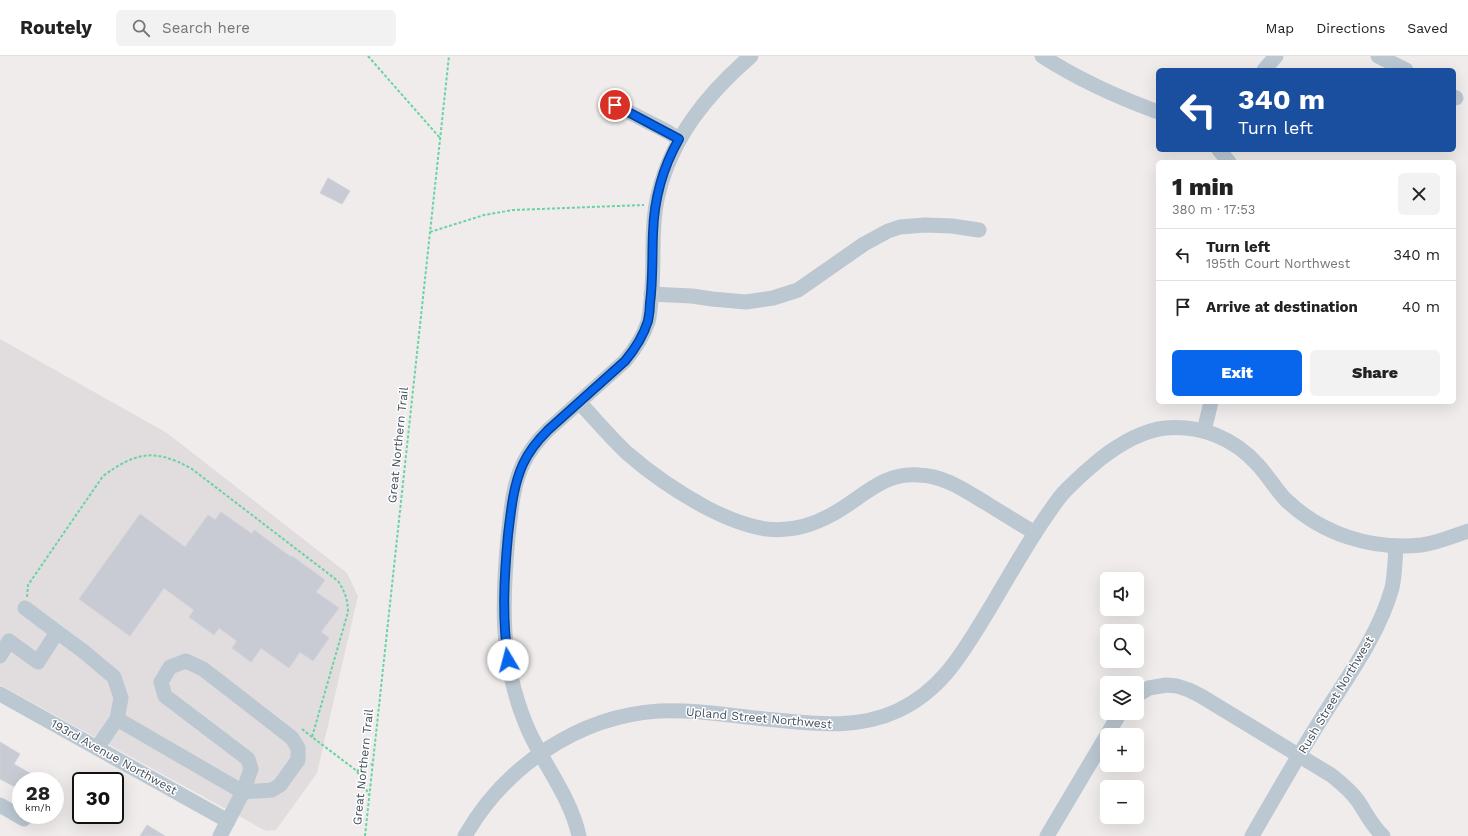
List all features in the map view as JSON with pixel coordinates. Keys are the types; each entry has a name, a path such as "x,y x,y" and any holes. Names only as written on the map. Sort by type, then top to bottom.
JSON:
{"street":[{"path":"579,836 574,815 525,722 514,689 504,636 503,601 511,512 517,480 529,452 537,441 625,361 643,335 648,320 651,294 653,231 656,205 668,162 679,139 694,115 733,71 751,56"},
{"path":"1042,56 1082,80 1120,98 1156,111"},
{"path":"1266,68 1276,56"},
{"path":"1378,56 1402,68"},
{"path":"615,105 679,139"},
{"path":"1221,152 1227,160"},
{"path":"651,294 692,296 746,302 773,298 798,290 864,244 894,229 912,225 925,225 952,226 980,230"},
{"path":"579,402 623,449 669,486 728,519 741,524 770,530 785,530 800,527 831,515 880,482 905,474 932,476 953,484 1035,533"},
{"path":"1204,430 1210,404"},
{"name":"Upland Street Northwest","path":"465,836 481,811 492,798 516,772 540,753 589,728 620,718 639,714 679,711 830,725 864,722 896,712 926,694 950,670 961,655 1035,533 1066,490 1091,466 1118,446 1133,438 1163,428 1190,428 1204,430 1231,442 1255,462 1286,500 1320,525 1333,532 1363,542 1396,546 1420,545 1468,531"},
{"name":"Rush Street Northwest","path":"1252,836 1372,636 1387,604 1392,587 1396,546"},
{"path":"25,608 83,651 114,678 122,698 117,719 97,748"},
{"path":"0,656 9,641 38,662 57,632"},
{"path":"117,719 243,792 272,790 280,785 298,760 298,748 292,738 203,669 186,661 170,667 161,682 165,696 248,759 251,769 243,792 220,836"},
{"path":"1144,691 1149,688 1166,685 1177,686 1201,696 1331,775 1350,791 1372,824 1383,836"},
{"name":"193rd Avenue Northwest","path":"0,694 228,821"},
{"path":"1047,836 1116,720"},
{"path":"0,805 12,812"}],"path":[{"path":"368,56 440,138"},
{"name":"Great Northern Trail","path":"365,836 449,56"},
{"path":"430,232 484,215 513,210 656,205"},
{"path":"25,608 28,585 103,476 132,458 163,456 177,460 192,469 338,581 343,589 347,597 348,612 312,737 357,771 369,795"},
{"path":"357,771 373,764"}],"shaded area":[{"path":"0,339 167,433 347,573 358,596 317,773 276,830 266,831 0,685"}],"building":[{"path":"328,178 350,191 342,204 320,193"},
{"path":"221,512 252,534 254,530 325,580 316,592 339,608 321,632 329,638 313,661 300,652 289,668 261,648 251,662 232,648 237,641 219,628 214,635 189,617 194,610 164,588 130,636 79,599 140,514 185,547 208,515 215,520"},
{"path":"0,742 20,754 14,764 28,772 12,772 12,785 0,779"},
{"path":"147,825 165,836 140,836"}],"route":[{"path":"508,660 504,636 503,601 513,496 523,465 529,452 537,441 625,361 643,335 648,320 653,271 653,231 658,195 668,162 674,146 679,139 615,105"}]}
